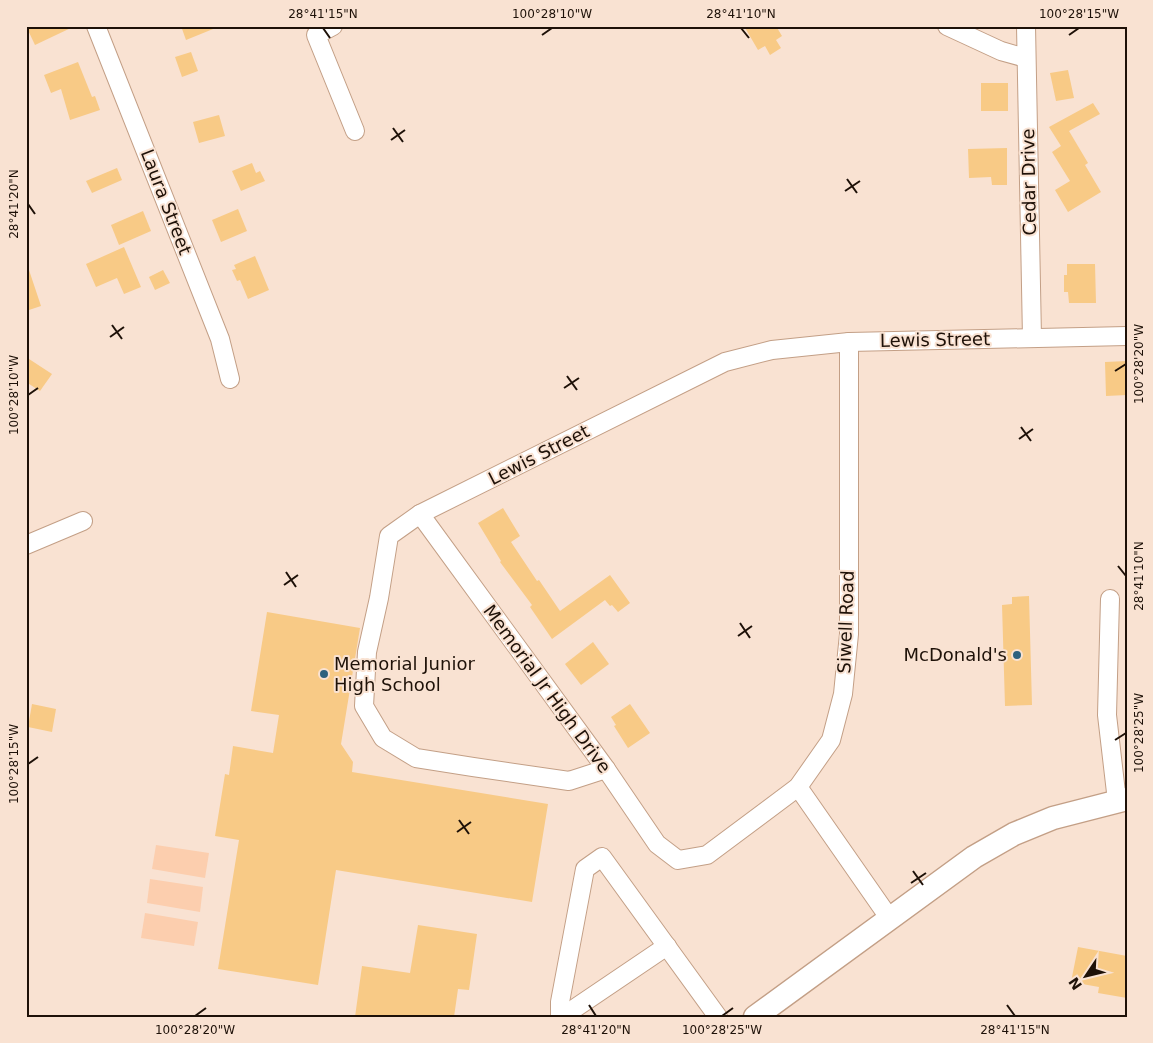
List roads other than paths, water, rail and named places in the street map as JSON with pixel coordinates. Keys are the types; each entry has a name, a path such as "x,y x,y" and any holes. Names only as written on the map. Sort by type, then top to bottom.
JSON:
{"main road":[{"path":"755,1017 974,857 1014,834 1053,818 1122,800"}],"street":[{"name":"Laura Street","path":"96,26 220,339 230,379"},
{"path":"333,26 316,35 355,131"},
{"path":"947,26 993,48 1026,58"},
{"name":"Cedar Drive","path":"1026,26 1032,338"},
{"name":"Lewis Street","path":"606,769 569,781 560,780 416,758 383,738 364,706 367,652 379,598 389,536 420,514 725,362 772,350 849,342 1127,336"},
{"name":"Siwell Road","path":"678,860 707,855 798,787 830,740 843,694 849,634 849,342"},
{"name":"Memorial Jr High Drive","path":"420,514 606,769 657,844 678,860"},
{"path":"26,545 83,521"},
{"path":"1110,599 1107,715 1122,800"},
{"path":"798,787 890,919"},
{"path":"561,1017 560,1002 585,869 602,857 718,1017"},
{"path":"561,1017 667,946"}],"place":[{"name":"McDonald's","path":"1017,655"},
{"name":"Memorial Junior High School","path":"324,674"}]}
